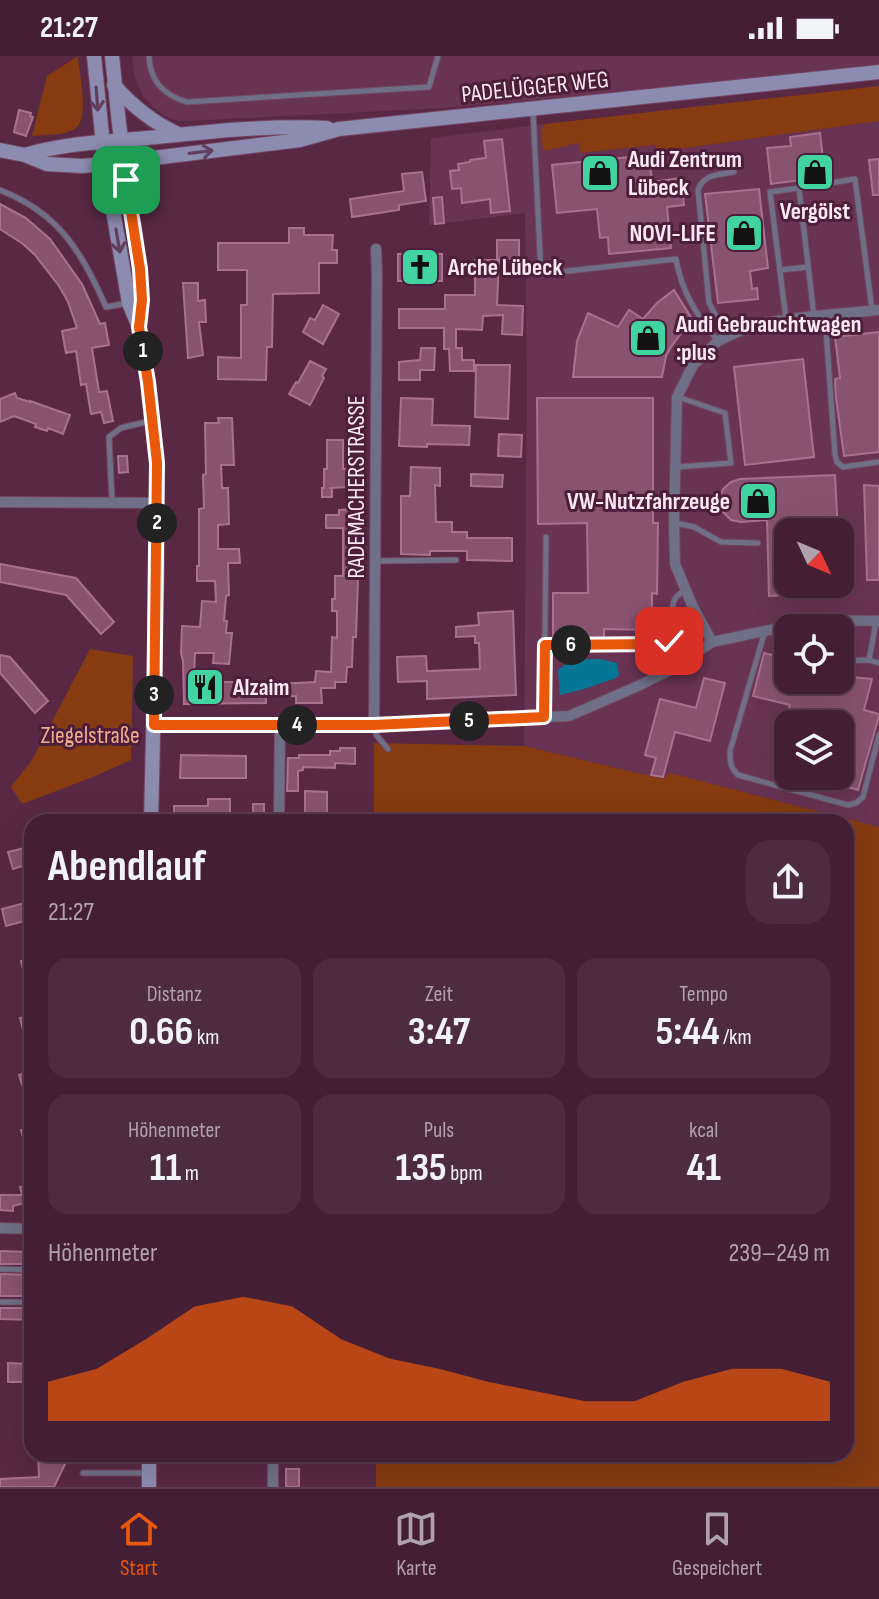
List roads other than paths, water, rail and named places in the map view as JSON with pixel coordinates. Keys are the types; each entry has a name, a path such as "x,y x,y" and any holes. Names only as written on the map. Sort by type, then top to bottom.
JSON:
{"main road":[{"path":"94,56 105,164 129,303 139,327 157,463 151,814"},
{"path":"112,56 120,140 140,269 142,300 139,327"},
{"name":"PADELÜGGER WEG","path":"25,155 48,148 120,140 297,127 339,129 879,72"},
{"path":"114,85 151,121 178,135"},
{"name":"PADELÜGGER WEG","path":"0,150 47,164 82,166 300,140 339,129"}],"street":[{"name":"RADEMACHERSTRASSE","path":"374,725 376,249"},
{"path":"712,642 675,564 677,397 693,365 718,341 754,324 876,311"},
{"path":"0,502 157,503"},
{"path":"154,725 374,725 569,716 670,670 712,642 817,620 878,621"},
{"path":"279,814 280,724"},
{"path":"0,1228 24,1229"},
{"path":"273,1462 273,1487"}],"lane":[{"path":"149,56 149,67 157,86 176,99 187,102 429,87 438,56"},
{"path":"533,110 541,274 676,259 680,282 699,316 718,341"},
{"path":"734,172 709,176 701,181 698,190 709,303 715,314 734,333"},
{"path":"786,320 770,192 855,179 876,311"},
{"path":"799,188 837,462 843,467 879,462"},
{"path":"0,190 56,223 80,253 106,307 129,303"},
{"path":"780,270 808,267"},
{"path":"675,467 731,463 725,413 677,397"},
{"path":"112,502 109,437 121,428 153,421"},
{"path":"674,522 694,527 721,542 758,543"},
{"path":"544,717 546,537"},
{"path":"375,561 456,560"},
{"path":"545,645 660,644 669,641 673,630 673,602 679,593 686,591"},
{"path":"869,660 878,621"},
{"path":"765,630 730,751 730,763 738,775 848,805 856,803 863,797 879,735"},
{"path":"854,661 879,663"},
{"path":"374,725 377,736 388,749"},
{"path":"0,1269 24,1270"},
{"path":"0,1302 24,1302"},
{"path":"83,1473 149,1480"}],"water":[{"path":"573,659 600,659 617,663 619,675 560,695 558,670"}],"place":[{"name":"Vergölst","path":"815,172"},
{"name":"Audi Zentrum Lübeck","path":"600,173"},
{"name":"NOVI-LIFE","path":"744,233"},
{"name":"Arche Lübeck","path":"420,267"},
{"name":"Audi Gebrauchtwagen :plus","path":"648,338"},
{"name":"VW-Nutzfahrzeuge","path":"758,501"},
{"name":"Alzaim","path":"205,687"}],"park label":[{"name":"Ziegelstraße","path":"90,735"}]}
